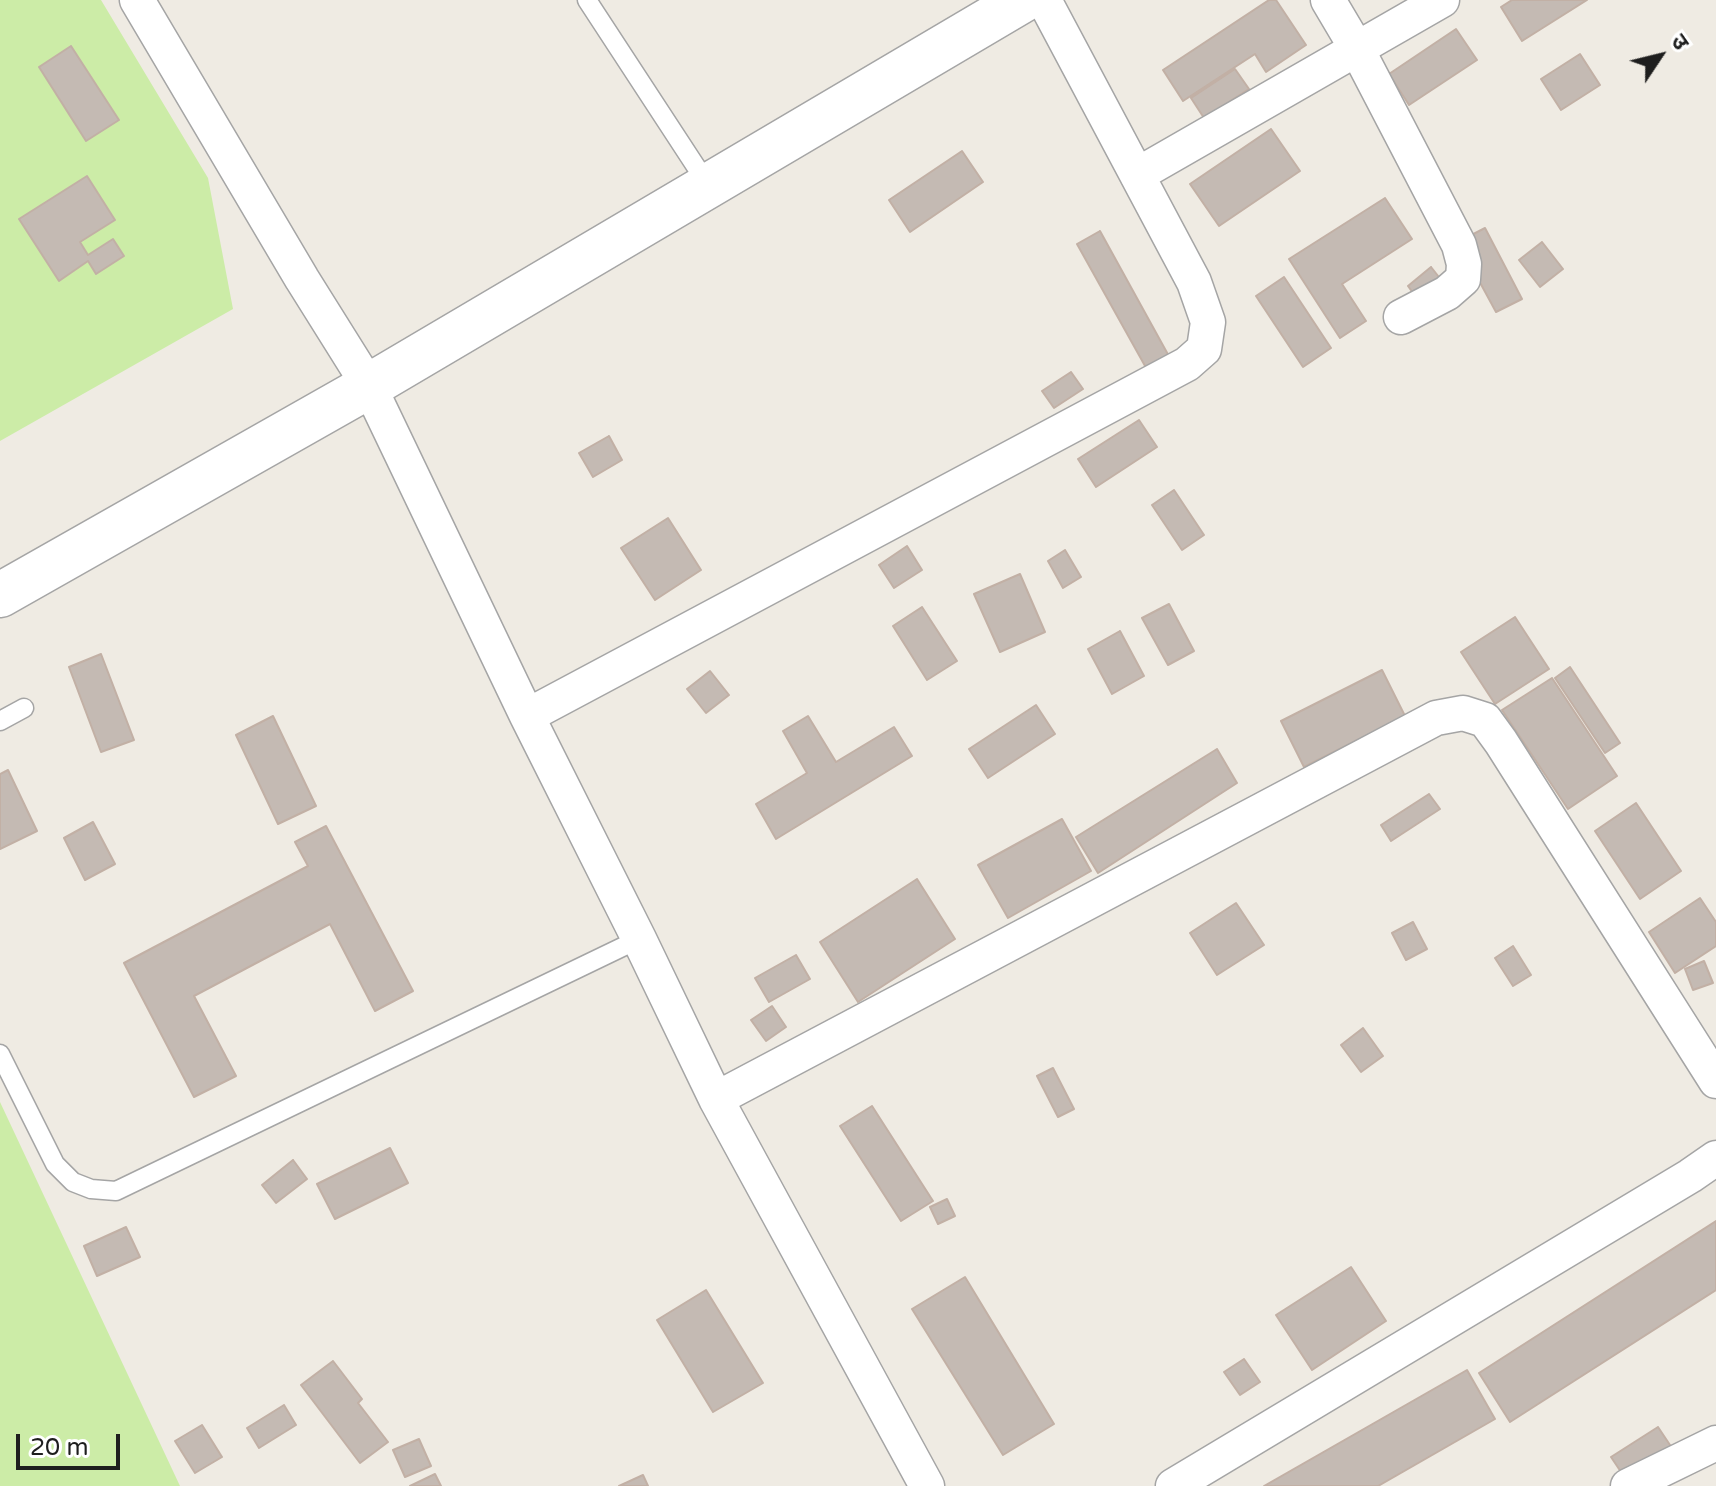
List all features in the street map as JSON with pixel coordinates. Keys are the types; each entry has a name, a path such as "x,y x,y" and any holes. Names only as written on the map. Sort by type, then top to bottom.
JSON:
{"street":[{"path":"0,595 369,386 1023,0"},
{"path":"527,716 1173,372 1204,349 1208,322 1194,282 1044,0"},
{"path":"1328,0 1357,49 1459,245 1464,264 1463,279 1447,293 1401,317"},
{"path":"1137,175 1442,0"},
{"path":"141,2 302,279 369,386 716,1099 927,1486"},
{"path":"716,1099 1436,718 1463,713 1485,720 1501,742 1716,1081"},
{"path":"1173,1486 1716,1158"},
{"path":"1628,1486 1716,1443"}],"lane":[{"path":"587,0 708,185"},
{"path":"0,721 24,708"},
{"path":"0,1054 55,1164 73,1182 91,1189 116,1191 639,939"}],"green space":[{"path":"0,0 101,0 208,178 233,309 0,441"},
{"path":"0,1102 180,1486 0,1486"}],"building":[{"path":"1269,0 1276,0 1306,45 1266,72 1255,54 1183,101 1163,70"},
{"path":"1512,0 1587,0 1522,41 1501,7"},
{"path":"1456,29 1477,60 1409,105 1389,74"},
{"path":"71,46 119,120 86,141 39,67"},
{"path":"1580,54 1600,85 1561,110 1541,79"},
{"path":"1235,69 1249,89 1204,118 1191,98"},
{"path":"1271,129 1300,171 1219,226 1190,184"},
{"path":"962,151 983,182 910,232 889,200"},
{"path":"87,176 115,220 80,242 88,255 113,239 124,256 96,274 88,261 59,281 19,219"},
{"path":"1385,198 1412,239 1342,284 1366,321 1340,338 1289,259"},
{"path":"1485,228 1522,299 1496,312 1458,242"},
{"path":"1100,231 1176,369 1154,382 1077,244"},
{"path":"1542,242 1563,269 1540,287 1519,260"},
{"path":"1431,267 1442,281 1418,300 1408,286"},
{"path":"1284,277 1331,348 1303,367 1256,296"},
{"path":"1071,372 1083,389 1054,408 1042,391"},
{"path":"1139,420 1157,447 1096,487 1078,459"},
{"path":"609,436 622,460 593,477 579,453"},
{"path":"1174,490 1204,535 1182,550 1152,505"},
{"path":"668,518 701,570 655,600 621,548"},
{"path":"907,546 922,570 894,588 879,565"},
{"path":"1065,550 1081,577 1063,588 1048,561"},
{"path":"1020,574 1045,632 1000,652 974,594"},
{"path":"1169,604 1194,651 1168,665 1142,618"},
{"path":"922,607 957,661 927,680 893,626"},
{"path":"1515,617 1549,669 1495,704 1461,652"},
{"path":"1120,631 1144,676 1112,694 1088,649"},
{"path":"101,654 134,740 101,752 69,667"},
{"path":"1570,667 1620,743 1605,753 1555,678"},
{"path":"1382,670 1405,716 1304,767 1281,721"},
{"path":"710,671 729,695 706,713 687,689"},
{"path":"1552,678 1617,776 1568,809 1502,710"},
{"path":"1036,705 1055,734 988,778 969,749"},
{"path":"273,716 316,806 278,824 236,735"},
{"path":"808,716 836,762 894,727 912,756 776,839 756,804 807,773 783,731"},
{"path":"1217,749 1237,783 1098,873 1076,837"},
{"path":"8,770 37,831 0,849 0,774"},
{"path":"1429,794 1440,809 1391,841 1381,825"},
{"path":"1636,803 1681,871 1640,899 1595,831"},
{"path":"1062,819 1091,871 1008,918 978,865"},
{"path":"93,822 115,864 85,880 64,838"},
{"path":"326,826 413,991 375,1011 330,924 194,996 236,1076 194,1097 124,963 308,866 295,842"},
{"path":"917,879 955,939 858,1002 820,942"},
{"path":"1700,898 1716,922 1716,946 1675,973 1649,932"},
{"path":"1236,903 1264,945 1217,975 1190,933"},
{"path":"1413,922 1427,949 1406,960 1392,933"},
{"path":"1513,946 1531,975 1513,986 1495,958"},
{"path":"796,955 810,979 769,1002 755,978"},
{"path":"1704,961 1713,983 1693,990 1685,969"},
{"path":"772,1006 786,1027 766,1041 751,1020"},
{"path":"1363,1028 1383,1056 1361,1072 1341,1045"},
{"path":"1053,1068 1074,1109 1058,1117 1037,1076"},
{"path":"872,1106 933,1201 901,1221 840,1126"},
{"path":"390,1148 408,1183 335,1219 317,1184"},
{"path":"293,1160 307,1179 276,1203 262,1185"},
{"path":"947,1199 955,1216 938,1224 930,1207"},
{"path":"1716,1221 1716,1290 1510,1422 1479,1373"},
{"path":"126,1227 140,1257 97,1276 84,1246"},
{"path":"1351,1267 1386,1321 1312,1370 1276,1315"},
{"path":"965,1277 1054,1424 1003,1455 912,1309"},
{"path":"706,1290 763,1383 713,1412 657,1320"},
{"path":"1244,1359 1260,1382 1240,1395 1224,1372"},
{"path":"333,1361 362,1399 358,1403 388,1442 360,1463 301,1385"},
{"path":"1467,1370 1495,1419 1378,1486 1264,1486"},
{"path":"284,1405 296,1425 259,1448 247,1428"},
{"path":"202,1425 222,1457 195,1473 175,1441"},
{"path":"1658,1427 1672,1448 1625,1478 1611,1457"},
{"path":"419,1439 431,1466 405,1477 393,1450"},
{"path":"435,1474 441,1486 410,1486"},
{"path":"643,1475 648,1486 619,1486"}]}
